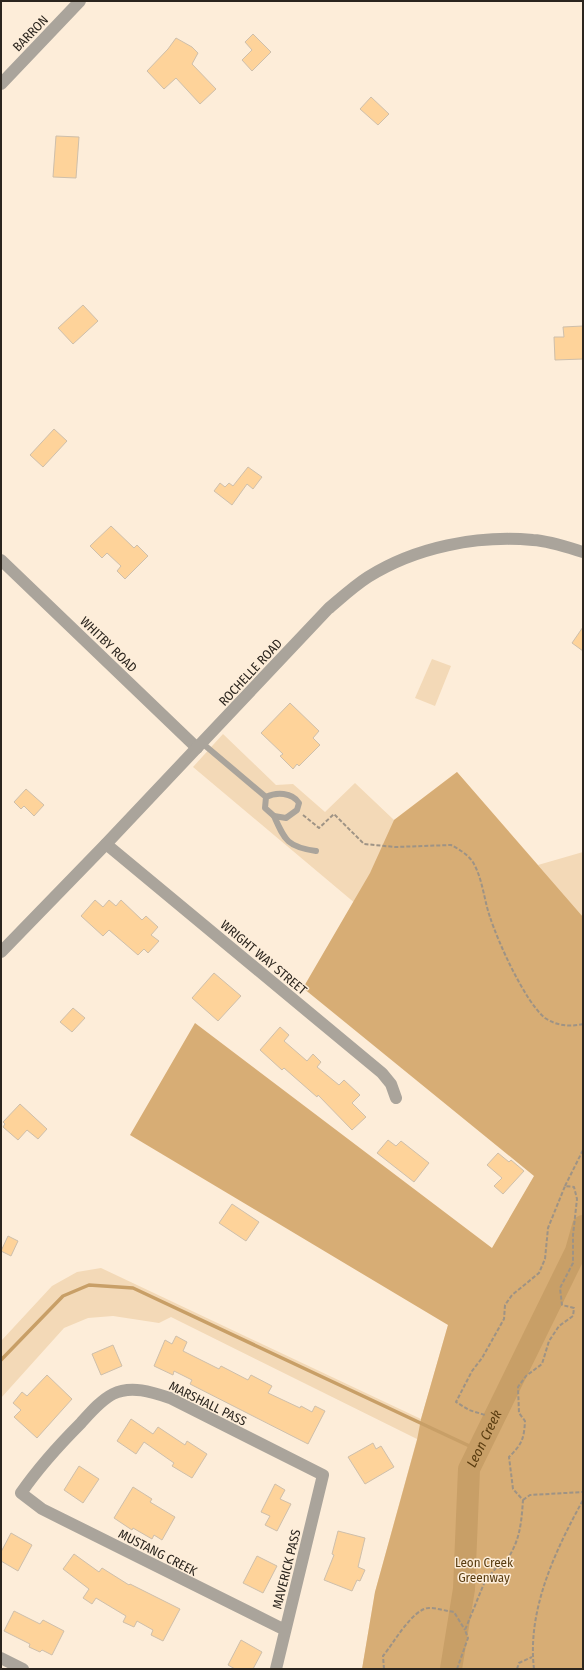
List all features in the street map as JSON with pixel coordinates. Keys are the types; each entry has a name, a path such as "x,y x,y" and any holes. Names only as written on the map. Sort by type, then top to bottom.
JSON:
{"street":[{"name":"BARRON","path":"1,84 80,1"},
{"name":"ROCHELLE ROAD","path":"1,952 106,844 328,609 369,577 394,563 424,551 448,545 503,539 534,540 562,545 583,552"},
{"name":"WHITBY ROAD","path":"1,560 200,745"},
{"name":"WRIGHT WAY STREET","path":"106,844 382,1073 391,1084 396,1098"},
{"name":"MARSHALL PASS","path":"21,1493 41,1465 95,1408 113,1394 128,1390 144,1390 170,1398 323,1475"},
{"name":"MAVERICK PASS","path":"276,1669 323,1475"},
{"name":"MUSTANG CREEK","path":"21,1493 42,1509 285,1630"},
{"path":"1,1658 23,1669"}],"lane":[{"path":"200,745 266,797"},
{"path":"266,797 273,793 283,794 296,797 299,803 297,810 286,818 274,816"},
{"path":"266,797 265,808 274,816 284,837 292,844 306,850 316,851"}],"path":[{"path":"297,810 319,828 334,814 364,844 395,847 451,846 460,849 474,863 494,928 519,980 532,1002 545,1018 558,1025 567,1026 583,1024"},
{"path":"485,1415 469,1410 456,1402 472,1371 482,1358 504,1319 505,1305 512,1295 539,1273 545,1259 548,1228 565,1186 583,1150"},
{"path":"465,1630 485,1581 496,1568 501,1568 510,1557 520,1534 523,1500 513,1489 509,1457 521,1445 524,1437 525,1421 519,1413 518,1387 526,1376 542,1364 549,1341 559,1326 574,1316 574,1308 562,1305 560,1288 573,1263 573,1235 577,1199 574,1186 565,1186"},
{"path":"523,1500 530,1495 583,1492"},
{"path":"534,1669 532,1657 538,1603 566,1531 583,1500"},
{"path":"384,1669 383,1656 414,1615 422,1609 429,1608 454,1612 465,1630 468,1638 457,1669"},
{"path":"517,1669 519,1663 532,1657"}],"green space":[{"path":"432,659 451,666 435,706 415,698"},
{"name":"Leon Creek Greenway","path":"223,734 276,785 293,784 325,812 355,783 394,820 457,772 538,865 583,852 583,1669 362,1669 375,1592 417,1439 171,1317 159,1323 113,1316 88,1318 64,1328 1,1398 1,1341 52,1286 77,1272 101,1268 421,1419 448,1325 582,1094 193,767"},
{"name":"Leon Creek Greenway","path":"457,772 583,917 583,1669 362,1669 375,1592 417,1440 421,1419 448,1325 130,1135 195,1023 492,1248 534,1176 303,988 370,873 394,820"}],"building":[{"path":"253,34 271,52 252,71 242,60 252,50 245,42"},
{"path":"176,38 192,47 198,53 192,64 216,89 200,104 176,78 164,89 147,71 168,49"},
{"path":"371,97 389,114 378,125 360,109"},
{"path":"56,136 79,137 76,178 53,177"},
{"path":"83,305 98,321 73,344 58,328"},
{"path":"583,326 583,359 555,360 554,337 564,337 563,327"},
{"path":"54,429 67,441 43,467 30,455"},
{"path":"248,467 262,477 253,489 247,484 232,505 214,491 220,483 225,487 229,483 233,486"},
{"path":"111,526 134,548 137,545 148,556 125,579 117,571 121,566 107,553 102,558 90,546"},
{"path":"583,627 583,651 572,643"},
{"path":"290,703 319,731 313,738 320,745 299,766 297,764 293,769 280,756 283,754 261,733"},
{"path":"26,789 44,805 34,816 24,806 21,809 14,802"},
{"path":"95,900 103,907 109,900 116,906 121,900 142,920 146,916 158,927 151,935 159,941 148,953 144,949 138,955 109,930 103,936 81,916"},
{"path":"214,973 241,996 218,1021 192,998"},
{"path":"73,1008 85,1018 72,1032 60,1022"},
{"path":"280,1027 289,1035 284,1041 307,1061 313,1054 321,1062 317,1067 339,1085 344,1080 360,1095 352,1103 366,1117 352,1130 318,1095 317,1097 284,1068 282,1070 260,1050"},
{"path":"20,1104 47,1129 38,1139 27,1130 18,1140 3,1127 5,1124 3,1122"},
{"path":"388,1140 396,1146 401,1141 429,1163 414,1182 377,1153"},
{"path":"498,1153 509,1162 511,1160 524,1171 503,1194 494,1186 502,1178 487,1165"},
{"path":"232,1204 259,1222 246,1241 219,1223"},
{"path":"8,1236 18,1241 11,1256 1,1251"},
{"path":"176,1336 187,1342 183,1351 219,1369 221,1366 248,1380 251,1375 272,1386 268,1393 300,1408 301,1406 312,1412 315,1406 325,1411 308,1444 190,1384 192,1380 174,1371 173,1375 154,1366 165,1340 172,1344"},
{"path":"113,1345 122,1366 101,1375 92,1354"},
{"path":"47,1375 72,1399 37,1438 14,1417 21,1410 13,1403 22,1392 27,1396"},
{"path":"131,1419 153,1434 158,1427 185,1445 187,1441 207,1454 192,1478 172,1466 174,1463 144,1442 136,1454 117,1441"},
{"path":"373,1443 376,1449 381,1446 394,1467 365,1484 348,1457"},
{"path":"79,1466 99,1479 83,1503 64,1490"},
{"path":"275,1484 285,1490 280,1499 291,1504 277,1531 265,1525 270,1516 261,1512"},
{"path":"133,1487 152,1499 150,1502 175,1517 162,1540 154,1535 152,1539 133,1528 132,1530 114,1518"},
{"path":"338,1531 365,1538 358,1567 365,1570 360,1581 357,1580 352,1591 324,1580 334,1555 332,1554"},
{"path":"11,1533 32,1545 18,1571 1,1561 1,1552"},
{"path":"74,1554 99,1572 102,1568 129,1585 130,1584 180,1609 163,1641 151,1635 153,1630 137,1621 134,1627 123,1622 126,1616 96,1598 92,1604 83,1598 89,1589 63,1569"},
{"path":"257,1556 277,1566 263,1593 243,1583"},
{"path":"14,1611 40,1624 43,1620 64,1631 52,1655 42,1650 40,1652 29,1647 30,1644 4,1631"},
{"path":"241,1640 262,1652 253,1669 235,1669 228,1665"}],"waterway":[{"name":"Leon Creek","path":"451,1669 464,1589 469,1469 576,1251 583,1226"},
{"path":"1,1360 63,1296 89,1285 133,1288 478,1450"}]}
